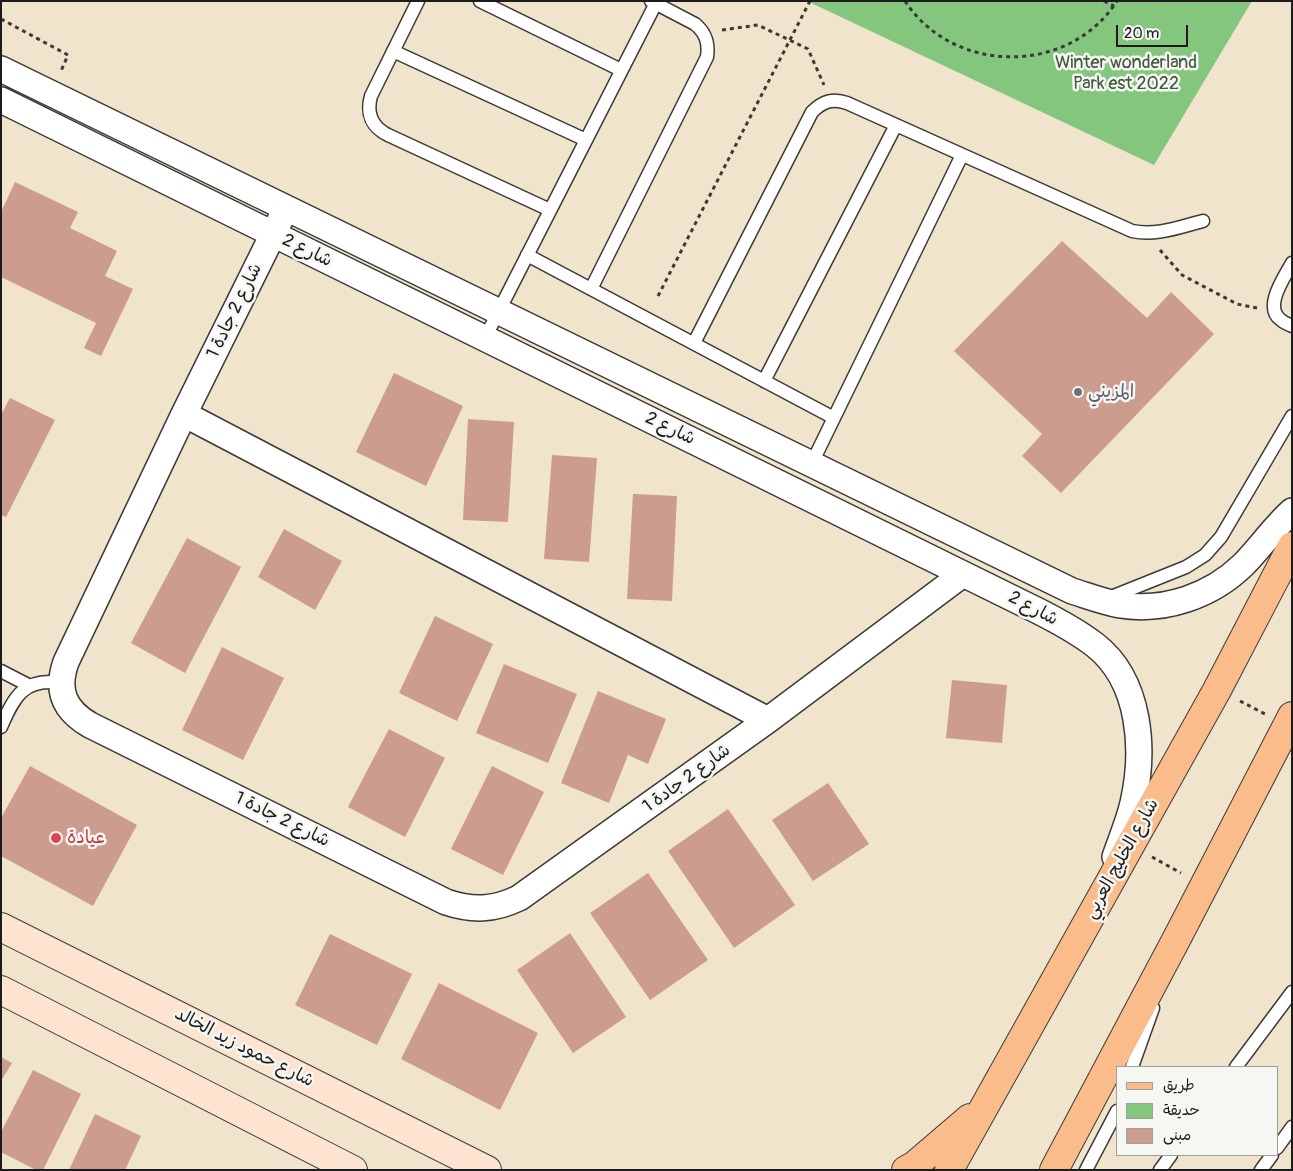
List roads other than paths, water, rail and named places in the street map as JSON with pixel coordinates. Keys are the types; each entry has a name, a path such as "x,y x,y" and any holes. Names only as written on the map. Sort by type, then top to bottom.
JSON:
{"main road":[{"name":"شارع الخليج العربي","path":"949,1170 982,1107 1217,690 1292,546"},
{"path":"1054,1170 1290,721"},
{"name":"شارع حمود زيد الخالد","path":"1,927 487,1170"},
{"path":"1,990 353,1170"},
{"path":"906,1170 915,1165 982,1107"}],"street":[{"name":"شارع 2","path":"3,75 286,208 1072,591 1120,605 1139,607 1177,602 1195,597 1212,588 1243,565 1292,510"},
{"name":"شارع 2","path":"1,100 954,569 1040,612 1096,645 1111,661 1123,679 1131,700 1136,722 1139,763 1133,805 1102,896"},
{"name":"شارع 2 جادة 1","path":"286,208 184,414 66,662 61,683 66,704 72,713 90,725 446,902 476,909 491,908 505,905 519,898 768,720 954,569"},
{"path":"184,414 768,720"},
{"path":"954,569 957,536"}],"lane":[{"path":"418,1 371,96 368,105 369,115 373,124 379,131 550,210"},
{"path":"480,1 621,70"},
{"path":"485,338 654,2 696,24 704,33 708,49 704,65 591,289"},
{"path":"393,51 586,140"},
{"path":"694,343 812,112 818,106 832,100 847,103 1132,231 1146,234 1203,221"},
{"path":"764,381 896,125"},
{"path":"811,465 962,155"},
{"path":"527,255 834,418"},
{"path":"1292,263 1273,304 1275,313 1280,320 1292,326"},
{"path":"1102,600 1186,567 1205,554 1221,537 1292,416"},
{"path":"1,671 30,686"},
{"path":"1,727 14,700 21,692 40,682 51,681 61,683"},
{"path":"1132,1066 1177,938"},
{"path":"1237,1066 1292,992"},
{"path":"1086,1170 1116,1113"},
{"path":"1278,1147 1292,1127"},
{"path":"1160,1170 1170,1156"},
{"path":"1261,1170 1271,1156"}],"place":[{"name":"المزيني","path":"1078,392"},
{"name":"عيادة","path":"56,838"}],"park label":[{"name":"Winter wonderland Park est 2022","path":"1126,73"}]}
